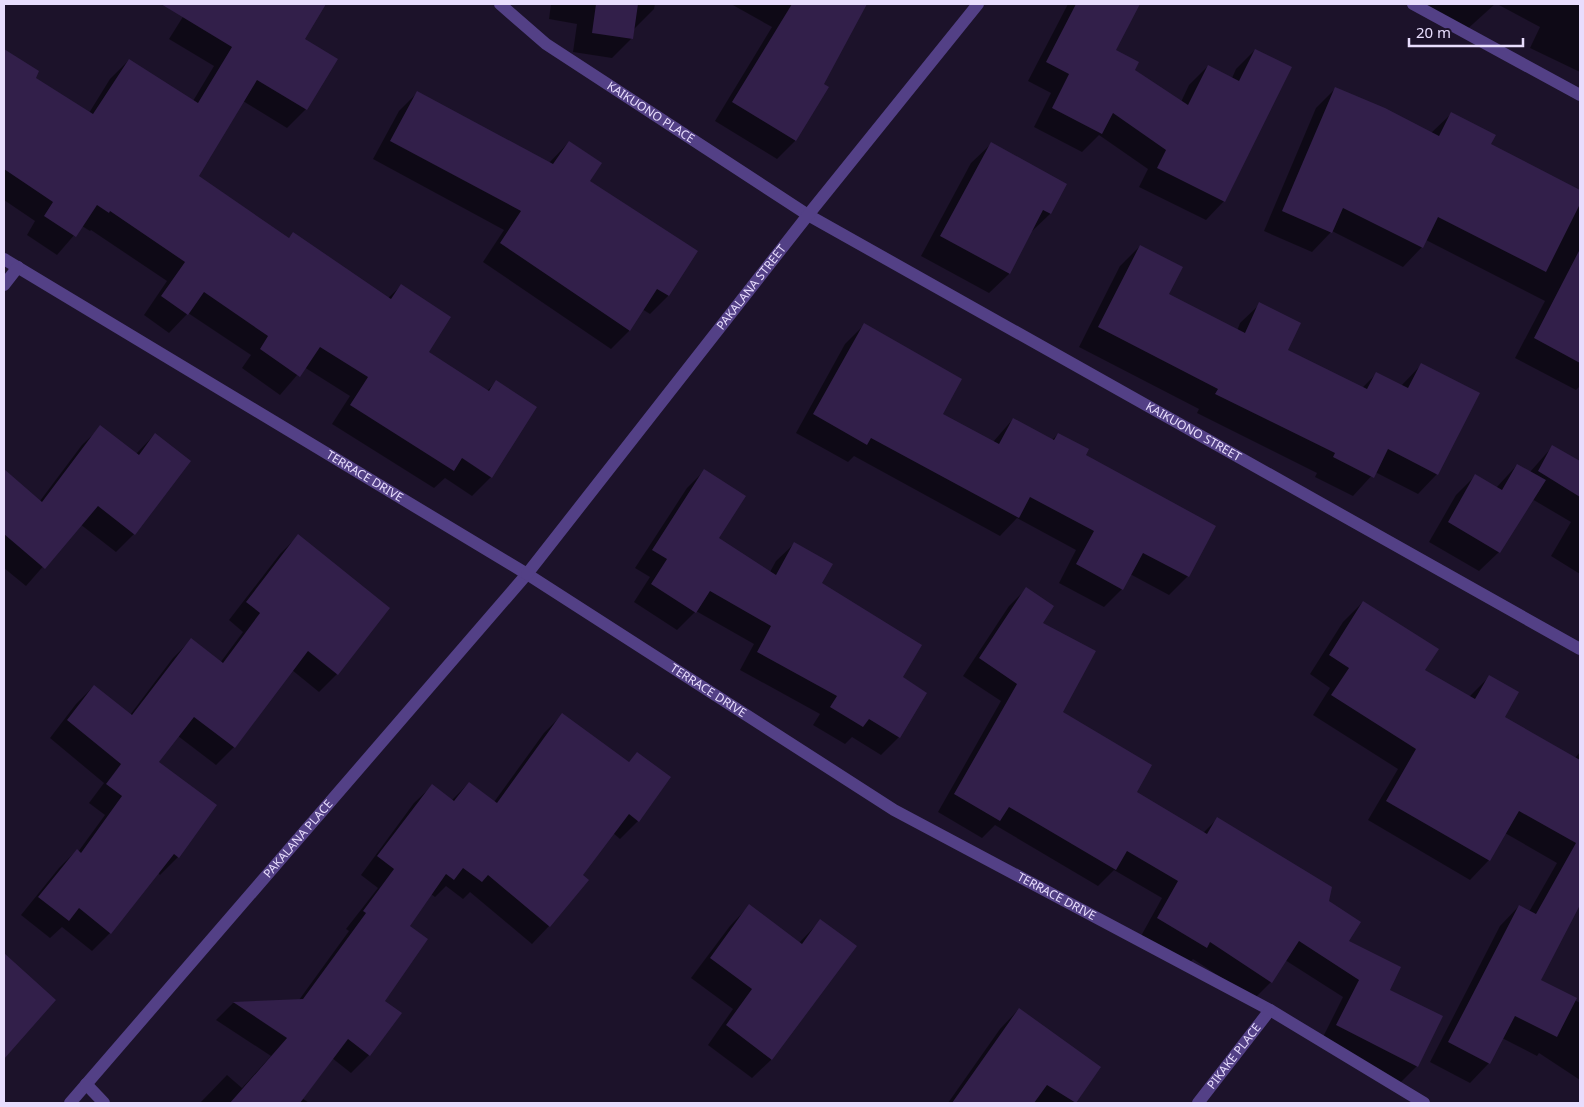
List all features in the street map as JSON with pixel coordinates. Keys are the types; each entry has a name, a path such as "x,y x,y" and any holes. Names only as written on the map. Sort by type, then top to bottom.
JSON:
{"street":[{"name":"KAIKUONO PLACE","path":"500,4 546,44 808,215"},
{"name":"PAKALANA STREET","path":"526,574 808,215 978,4"},
{"path":"1413,4 1580,95"},
{"name":"KAIKUONO STREET","path":"808,215 1580,648"},
{"name":"TERRACE DRIVE","path":"4,259 526,574 894,810 1270,1010 1424,1103"},
{"path":"4,284 18,267"},
{"name":"PAKALANA PLACE","path":"70,1103 526,574"},
{"name":"PIKAKE PLACE","path":"1198,1103 1270,1010"},
{"path":"86,1084 104,1103"}],"building":[{"path":"161,4 326,4 305,39 338,59 307,110 257,80 199,176 289,238 293,232 391,299 401,284 451,317 429,352 489,391 496,380 537,407 492,478 462,458 454,471 350,405 368,377 320,347 300,377 260,349 268,336 204,292 188,315 161,296 185,262 110,211 109,213 97,205 76,237 44,216 53,202 4,169 4,49 39,71 36,78 93,114 129,59 198,103 232,47"},
{"path":"596,4 638,4 633,39 592,33"},
{"path":"792,4 867,4 824,84 829,87 796,141 732,102"},
{"path":"1076,4 1140,4 1116,50 1139,62 1135,70 1188,105 1208,65 1239,81 1255,49 1292,67 1225,202 1157,168 1166,150 1113,113 1102,134 1052,108 1069,74 1046,62"},
{"path":"1335,87 1385,108 1439,136 1451,112 1496,135 1491,144 1580,190 1580,204 1546,272 1438,217 1423,248 1343,208 1332,233 1282,211"},
{"path":"417,91 553,164 569,141 602,163 590,181 698,251 669,296 657,289 630,331 500,243 521,211 390,141"},
{"path":"991,142 1067,184 1051,214 1043,210 1010,274 940,236"},
{"path":"1140,245 1183,267 1169,294 1245,333 1259,302 1301,323 1288,350 1367,389 1376,372 1408,388 1421,363 1480,393 1438,475 1388,449 1374,478 1333,457 1335,453 1215,394 1218,389 1098,327"},
{"path":"1580,249 1580,363 1534,338"},
{"path":"864,323 962,379 943,414 999,444 1013,418 1054,440 1058,433 1089,449 1086,455 1216,526 1189,577 1143,553 1123,590 1076,564 1094,531 1030,497 1019,518 871,438 867,445 813,414"},
{"path":"100,425 139,455 155,433 191,461 135,535 98,506 45,569 4,534 4,469 42,502"},
{"path":"1552,445 1580,461 1580,497 1538,471"},
{"path":"1517,464 1546,480 1500,553 1448,522 1475,474 1502,490"},
{"path":"704,469 746,496 719,538 776,575 794,542 833,564 822,583 922,645 903,677 927,693 900,738 869,719 863,727 830,707 837,696 757,652 771,626 710,591 696,613 651,584 667,559 652,550"},
{"path":"298,534 390,608 338,675 308,651 235,748 194,717 159,762 217,805 179,858 174,854 111,934 79,908 69,921 38,897 77,849 81,853 122,796 106,784 121,764 67,720 94,685 132,715 191,638 223,663 260,613 246,602"},
{"path":"1026,587 1054,606 1043,623 1096,651 1063,712 1152,765 1137,792 1207,834 1217,817 1332,887 1329,901 1361,922 1349,941 1401,967 1390,990 1443,1016 1418,1067 1336,1025 1359,980 1299,941 1272,983 1210,942 1207,948 1157,918 1178,881 1127,851 1116,870 1009,807 1000,821 954,794 1017,684 979,658"},
{"path":"1363,601 1439,649 1425,670 1475,699 1489,675 1519,692 1505,717 1580,760 1580,905 1541,980 1577,998 1557,1037 1515,1016 1490,1064 1448,1042 1519,905 1536,914 1576,843 1519,811 1490,861 1386,801 1416,749 1331,695 1349,668 1329,655"},
{"path":"562,713 629,762 637,752 671,777 639,822 629,814 583,875 589,880 550,927 488,875 482,882 463,868 454,880 446,874 410,926 428,939 385,1001 402,1013 370,1056 348,1039 300,1103 230,1103 287,1038 233,1002 303,999 366,913 363,911 394,869 377,856 432,784 454,801 469,782 497,803"},
{"path":"749,904 802,944 820,919 857,946 772,1060 726,1025 752,989 710,958"},
{"path":"4,953 56,1000 4,1059"},
{"path":"1019,1008 1101,1067 1076,1103 1047,1085 1034,1103 952,1103"}]}
